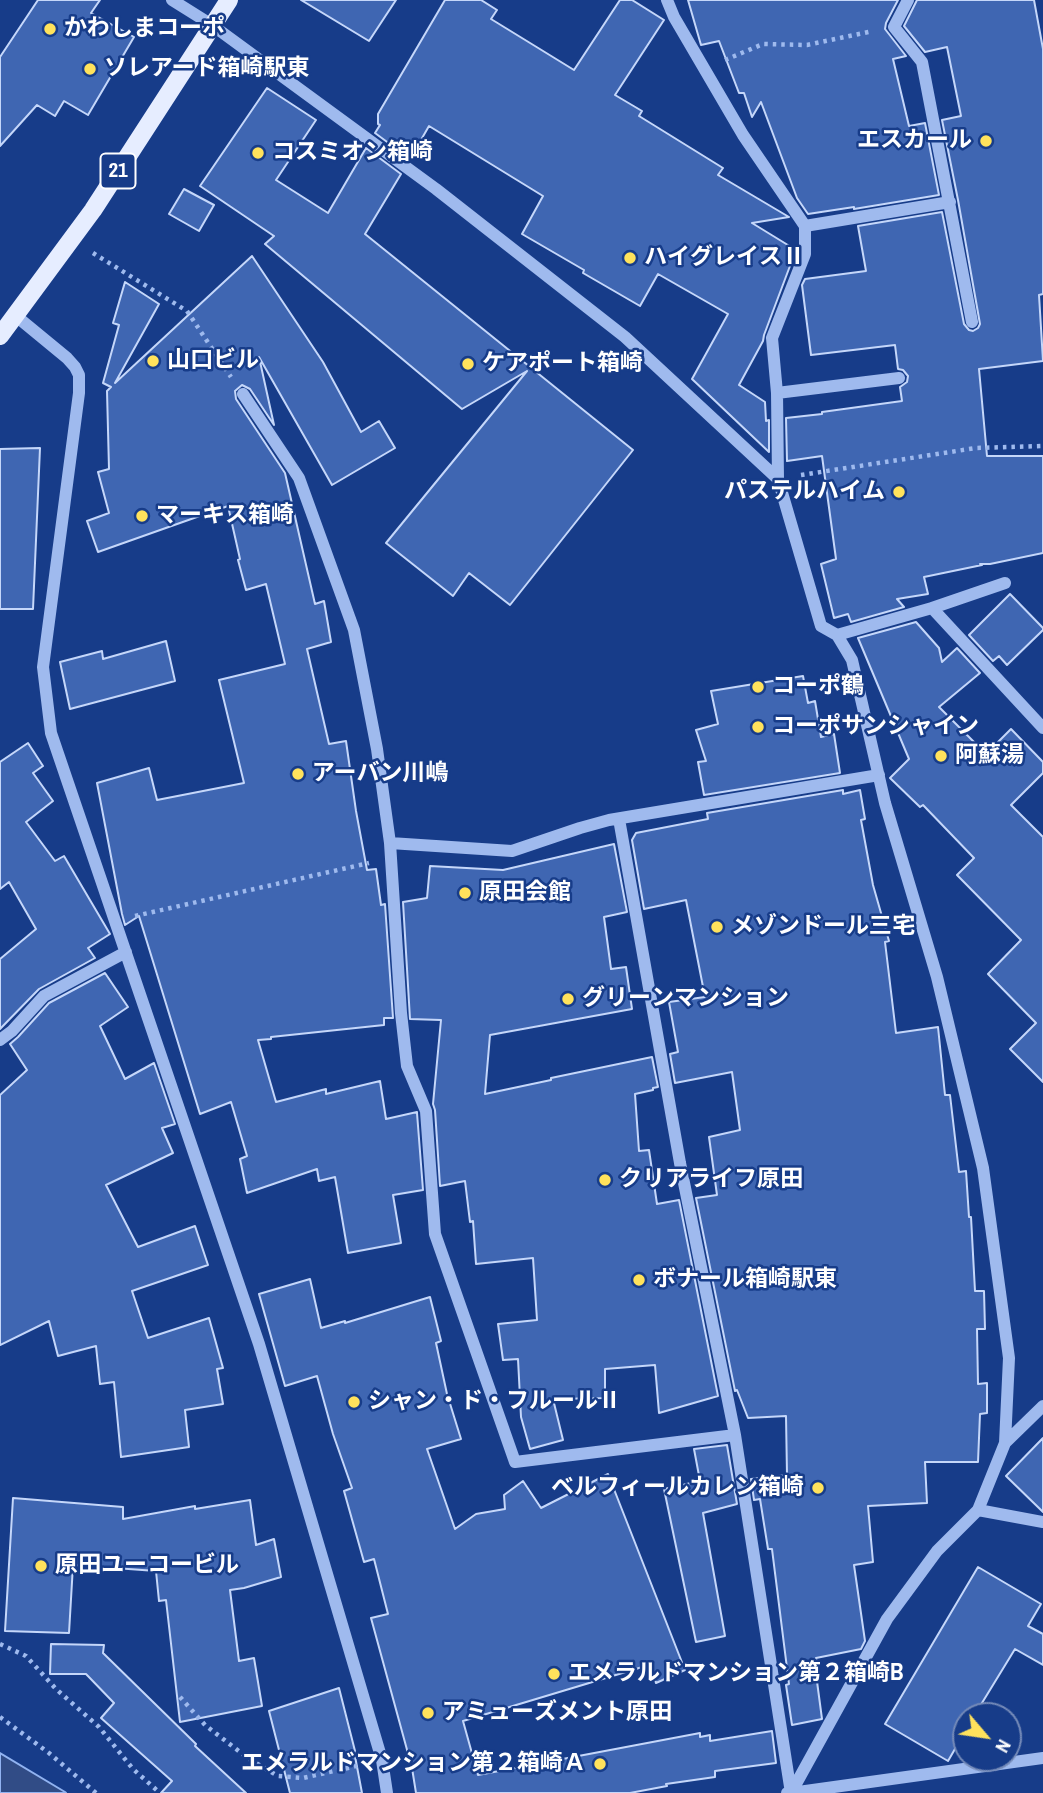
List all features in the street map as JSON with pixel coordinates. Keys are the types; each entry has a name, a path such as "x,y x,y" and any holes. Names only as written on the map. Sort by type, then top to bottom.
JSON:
{"main road":[{"name":"21","path":"0,336 93,210 229,0"}],"street":[{"path":"172,0 212,25 436,189 625,337 778,479"},
{"path":"667,0 674,17 743,135 805,226 805,254 772,338 777,393 778,479 821,626 837,635 852,660 885,803 937,977 983,1168 1009,1358 1005,1443 978,1510 937,1551 887,1619 789,1793"},
{"path":"908,0 894,27 922,62 972,322"},
{"path":"805,226 950,202"},
{"path":"16,316 67,358 79,375 79,393 43,667 51,733 259,1344 382,1760 387,1793"},
{"path":"777,393 899,378"},
{"path":"243,394 299,478 354,630 377,749 390,843 407,1066 426,1111 435,1234 515,1462 735,1435"},
{"path":"837,635 932,608 1005,583"},
{"path":"932,608 1043,728"},
{"path":"390,843 513,851 580,828 619,819 879,775"},
{"path":"619,819 680,1163 735,1435 789,1793"},
{"path":"0,1040 12,1031 44,996 126,952"},
{"path":"1005,1443 1043,1406"},
{"path":"978,1510 1043,1522"},
{"path":"789,1793 1043,1758"}],"path":[{"path":"704,68 763,44 807,45 894,27"},
{"path":"71,239 187,311 243,394"},
{"path":"778,479 976,448 1043,446"},
{"path":"114,921 369,863 390,843"},
{"path":"0,1644 26,1656 56,1689 99,1727 133,1769 160,1793"},
{"path":"180,1697 205,1726 249,1759 278,1776 303,1778 382,1760"},
{"path":"0,1717 49,1753 96,1793"}],"water":[{"path":"0,1753 65,1792 66,1793 0,1793"}],"building":[{"path":"38,0 100,0 91,13 134,37 88,115 64,101 55,116 37,105 0,146 0,57"},
{"path":"301,0 396,0 369,41"},
{"path":"445,0 481,0 497,10 491,19 574,70 620,0 632,0 664,20 615,95 642,111 639,116 723,168 718,175 789,217 752,223 796,250 763,341 739,385 765,402 766,421 769,420 769,452 692,379 728,314 658,274 640,306 522,234 543,196 429,126 410,159 375,133 380,125 378,114"},
{"path":"688,0 898,0 885,29 906,56 893,59 909,126 925,123 939,195 808,214 797,198 761,102 752,117 744,93 739,93 719,41 701,45"},
{"path":"917,0 1034,0 1043,49 1043,294 1039,295 1043,361 979,369 987,456 1043,456 1043,553 924,577 928,594 897,599 904,607 851,622 848,614 834,618 821,564 836,559 822,456 787,461 786,418 902,401 900,387 907,382 908,376 898,369 895,345 811,355 802,285 805,279 866,271 858,226 942,212 964,324 973,331 980,324 942,120 961,116 947,47 925,52 904,26"},
{"name":"ケアポート箱崎","path":"267,88 316,120 276,180 328,213 366,148 401,174 365,234 633,450 510,605 469,573 453,596 386,543 527,371 462,409 265,244 274,236 200,186"},
{"path":"184,189 214,205 199,231 169,214"},
{"path":"252,256 323,362 361,432 379,421 395,448 332,485 259,357 274,425 250,389 242,385 235,391 236,399 285,473 315,604 324,601 331,642 307,649 329,744 346,741 367,870 376,869 381,905 385,904 393,1018 384,1018 384,1025 258,1040 276,1102 326,1089 326,1094 380,1081 386,1119 417,1112 423,1190 393,1195 401,1243 348,1253 335,1177 319,1181 317,1169 247,1193 240,1159 247,1156 231,1102 200,1114 139,916 125,925 97,783 149,768 157,800 244,783 219,680 285,664 266,584 246,590 228,506 98,552 87,521 109,513 98,472 109,469 107,391 111,387 103,383 119,325 113,323 125,282 159,304 115,383"},
{"path":"40,448 33,609 0,609 0,449"},
{"path":"1010,594 1043,630 1007,665 999,656 993,661 969,635"},
{"path":"916,622 939,648 942,662 957,648 980,673 939,707 986,754 1011,729 1043,762 1043,773 1011,805 1043,837 1043,1082 1010,1049 1036,1023 988,974 1021,940 957,875 974,858 923,805 920,807 890,778 909,759 858,638"},
{"path":"166,641 175,681 70,709 60,662 102,651 103,659"},
{"path":"803,676 808,703 815,701 821,737 834,734 840,773 704,795 698,762 706,761 696,730 718,724 711,691"},
{"path":"28,743 43,766 33,773 53,801 26,822 55,861 64,856 110,934 88,948 95,958 39,989 0,1029 0,959 36,929 9,882 0,889 0,762"},
{"path":"843,790 843,794 860,790 865,819 861,820 873,885 889,941 885,942 896,1033 938,1027 945,1095 950,1095 959,1172 966,1171 975,1291 984,1291 985,1329 977,1329 978,1384 987,1383 987,1413 980,1414 978,1462 925,1462 927,1503 868,1506 873,1562 854,1565 865,1641 861,1649 816,1658 822,1719 792,1725 772,1549 768,1549 760,1499 754,1500 751,1479 787,1475 786,1416 748,1418 737,1390 735,1391 696,1198 717,1195 709,1137 740,1130 732,1072 675,1083 670,1054 678,1052 669,1002 705,997 686,900 644,909 632,840 636,833 708,819 707,813"},
{"path":"614,844 627,912 604,917 611,969 626,967 632,1009 490,1035 485,1094 652,1057 658,1087 635,1094 639,1151 649,1150 657,1204 679,1200 718,1396 659,1413 655,1365 605,1369 605,1398 553,1399 563,1440 530,1449 521,1417 518,1359 503,1360 498,1324 537,1320 533,1258 476,1264 473,1221 470,1222 465,1181 440,1186 433,1104 441,1020 410,1019 403,902 427,898 430,866 503,870"},
{"path":"105,973 128,1007 100,1026 125,1079 154,1063 175,1124 162,1128 173,1153 106,1185 138,1247 195,1226 208,1265 132,1291 148,1338 209,1318 223,1368 217,1369 223,1404 185,1410 189,1447 121,1457 114,1382 100,1384 96,1346 58,1356 49,1321 0,1345 0,1095 27,1070 10,1044 49,1003"},
{"path":"310,1279 321,1328 430,1297 441,1341 436,1343 447,1394 461,1439 427,1449 455,1529 476,1514 505,1509 504,1495 523,1481 541,1508 608,1474 685,1670 656,1683 649,1665 463,1721 478,1775 700,1733 700,1737 710,1735 710,1741 772,1731 776,1763 715,1771 715,1777 666,1784 667,1786 630,1793 416,1793 412,1768 371,1618 388,1614 374,1559 364,1562 344,1491 352,1488 317,1376 285,1386 259,1294"},
{"path":"1043,1438 1043,1512 1006,1476"},
{"path":"727,1445 737,1504 703,1513 725,1636 696,1642 664,1489 700,1481 694,1449"},
{"path":"13,1498 123,1507 123,1519 195,1506 195,1509 250,1500 256,1545 274,1539 281,1577 230,1590 239,1661 254,1658 262,1706 180,1722 166,1600 159,1601 156,1571 73,1565 69,1633 5,1631"},
{"path":"978,1567 1041,1604 1028,1626 1043,1634 1043,1665 1015,1649 983,1702 952,1702 952,1754 948,1761 885,1724"},
{"path":"51,1644 104,1645 103,1653 246,1793 161,1793 172,1781 101,1718 114,1703 86,1674 50,1674"},
{"path":"339,1688 355,1751 362,1793 290,1793 269,1711"}],"place":[{"name":"かわしまコーポ","path":"50,29"},
{"name":"ソレアード箱崎駅東","path":"90,69"},
{"name":"エスカール","path":"986,141"},
{"name":"コスミオン箱崎","path":"258,153"},
{"name":"ハイグレイスⅡ","path":"630,258"},
{"name":"山口ビル","path":"153,361"},
{"name":"ケアポート箱崎","path":"468,364"},
{"name":"パステルハイム","path":"899,492"},
{"name":"マーキス箱崎","path":"142,516"},
{"name":"コーポ鶴","path":"758,687"},
{"name":"コーポサンシャイン","path":"758,727"},
{"name":"阿蘇湯","path":"941,756"},
{"name":"アーバン川嶋","path":"298,774"},
{"name":"原田会館","path":"465,893"},
{"name":"メゾンドール三宅","path":"717,927"},
{"name":"グリーンマンション","path":"568,999"},
{"name":"クリアライフ原田","path":"605,1180"},
{"name":"ボナール箱崎駅東","path":"639,1280"},
{"name":"シャン・ド・フルールⅡ","path":"354,1402"},
{"name":"ベルフィールカレン箱崎","path":"818,1488"},
{"name":"原田ユーコービル","path":"41,1566"},
{"name":"エメラルドマンション第２箱崎B","path":"554,1674"},
{"name":"アミューズメント原田","path":"428,1713"},
{"name":"エメラルドマンション第２箱崎Ａ","path":"600,1764"}]}
